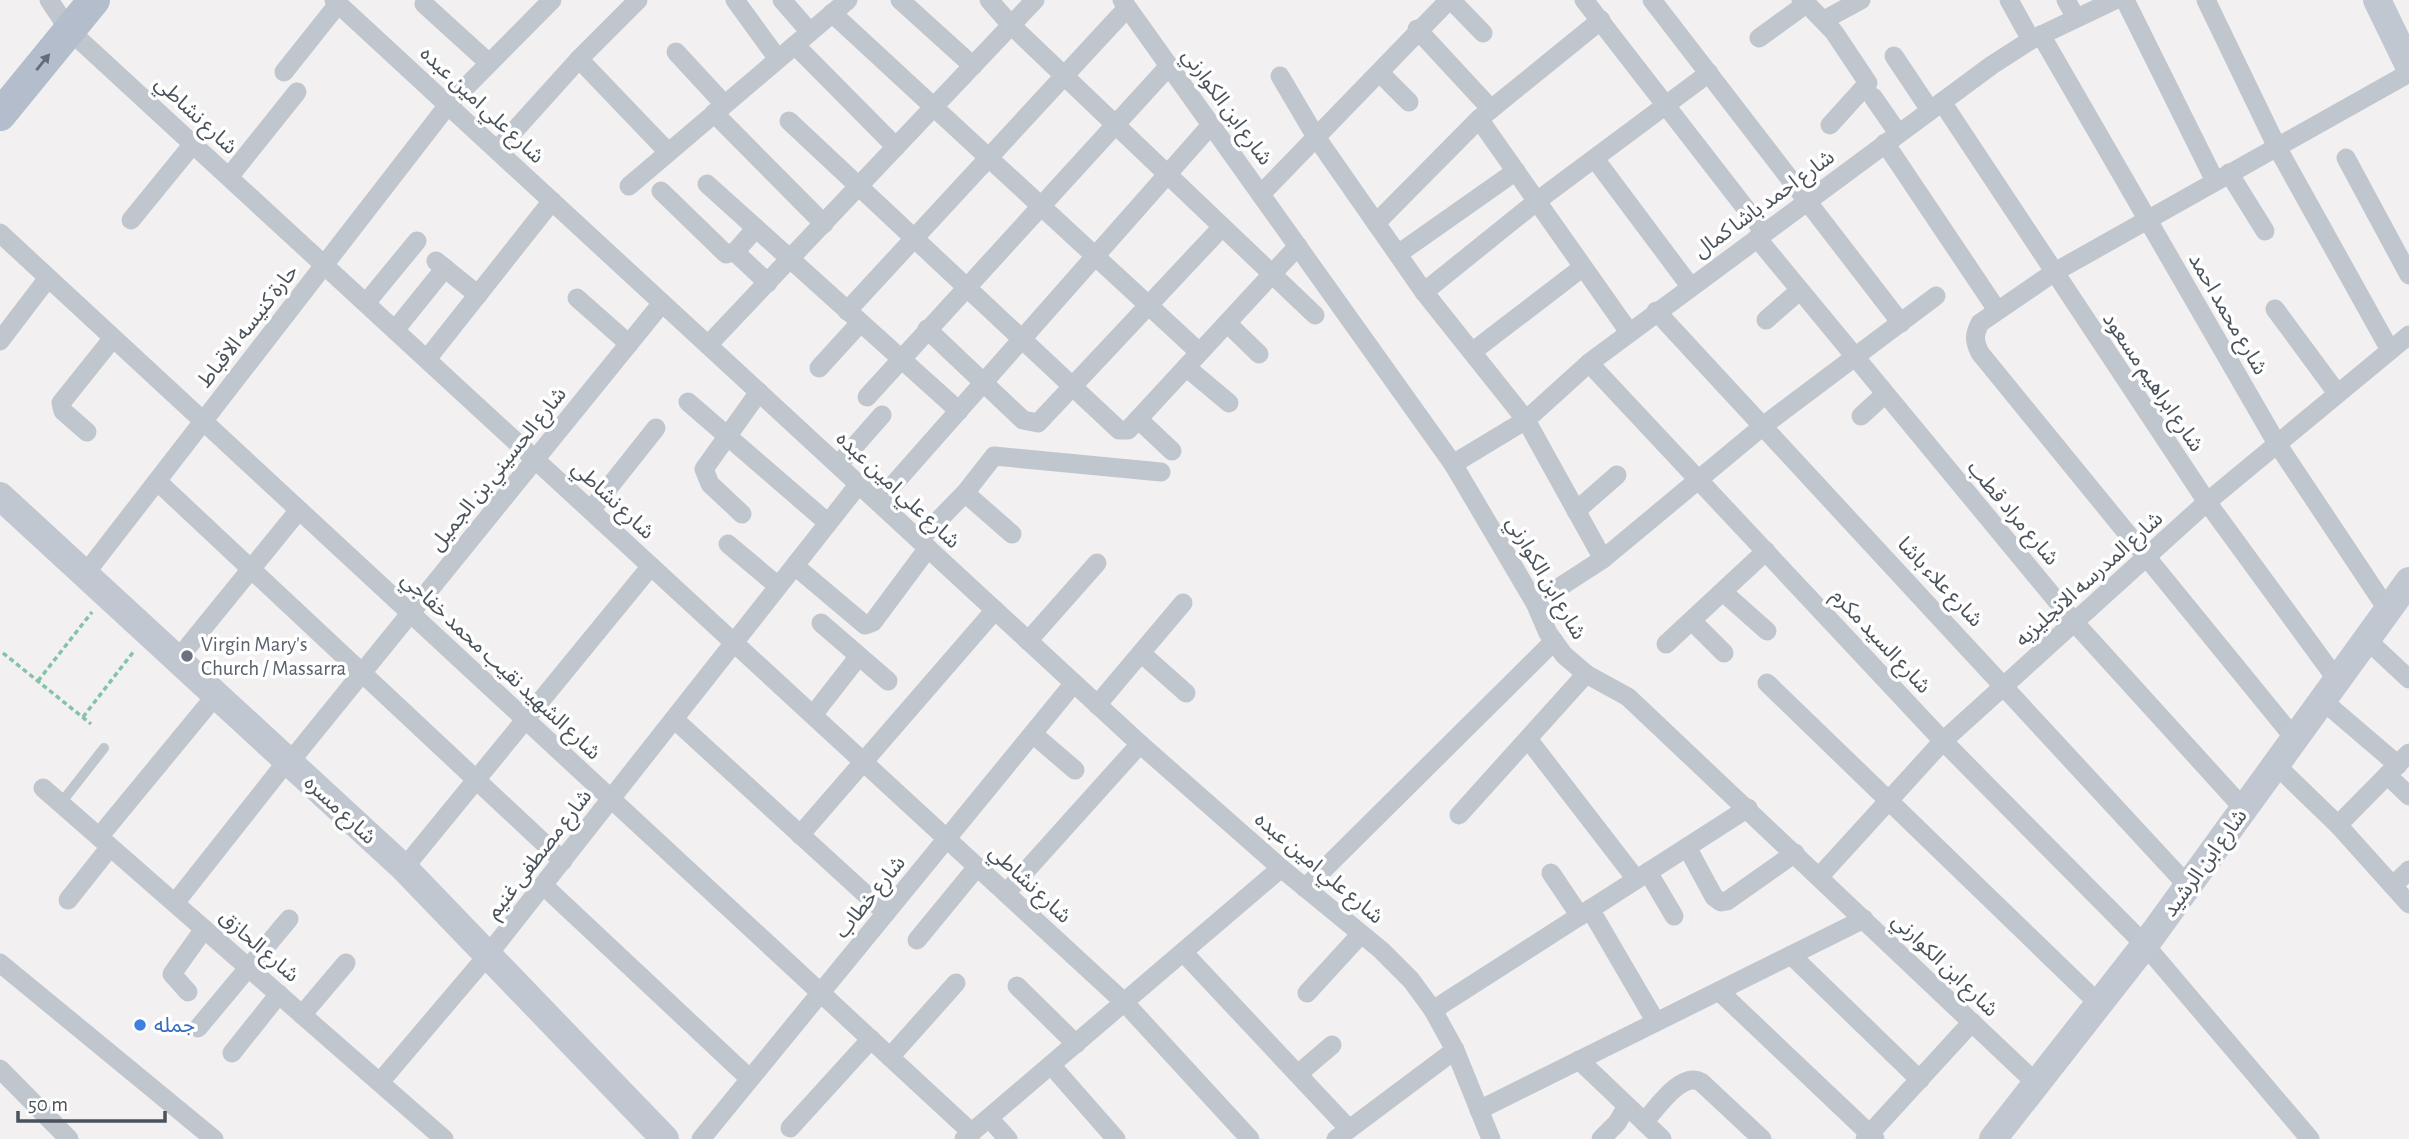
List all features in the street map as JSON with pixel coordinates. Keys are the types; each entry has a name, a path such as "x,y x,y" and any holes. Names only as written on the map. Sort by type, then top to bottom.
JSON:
{"main road":[{"path":"3,105 94,0"}],"street":[{"name":"شارع نشاطي","path":"49,0 69,30 1125,1003 1250,1139"},
{"name":"حارة كنيسه الاقباط","path":"94,583 157,481 448,105 552,0"},
{"path":"497,150 579,59 638,0"},
{"path":"736,0 778,59"},
{"path":"782,0 802,39 896,147"},
{"path":"629,186 848,0"},
{"path":"900,0 973,66"},
{"path":"989,0 1011,25 1315,315"},
{"path":"708,345 1035,0"},
{"path":"1262,193 1380,73 1418,29 1450,0 1483,33"},
{"name":"شارع مراد قطب","path":"1584,0 1667,105 1799,291 1854,359 2075,623 2244,809"},
{"path":"1652,0 1901,323"},
{"path":"1824,20 1861,0"},
{"name":"شارع محمد احمد","path":"2009,0 2036,37 2276,442 2387,609"},
{"path":"2066,0 2076,18"},
{"name":"شارع احمد باشا كمال","path":"1454,464 1526,420 1589,363 1629,332 1936,106 2036,37 2115,0"},
{"path":"2125,0 2222,177 2265,231"},
{"path":"2206,0 2277,147 2390,350"},
{"path":"2377,0 2409,66"},
{"path":"1759,38 1803,1 1824,20 1868,83 1830,125"},
{"path":"284,72 336,2"},
{"name":"شارع علي امين عبده","path":"336,2 1097,705 1411,980 1433,1010 1455,1050 1491,1139"},
{"path":"818,368 914,239 1065,76 1124,4"},
{"name":"شارع ابن الكوارني","path":"1124,4 1454,464 1535,603 1553,641 1564,655 1586,674 1629,696 2037,1084"},
{"path":"424,5 489,64"},
{"path":"832,13 1199,352"},
{"path":"1376,223 1485,114 1601,20"},
{"path":"1418,29 1485,114 1516,171 1629,332"},
{"path":"676,52 719,109 824,223"},
{"name":"شارع ابراهيم مسعود","path":"1894,56 1936,106 2053,274 2330,690 2398,764 2409,796"},
{"path":"579,59 668,152"},
{"path":"867,397 1169,66"},
{"path":"1380,73 1409,102"},
{"path":"2295,739 1980,353 1975,343 1975,332 1980,323 1997,310 2053,274 2409,73"},
{"path":"1424,292 1537,201 1709,74"},
{"path":"1280,76 1317,137 1424,292 1526,420 1603,559"},
{"path":"229,177 297,92"},
{"path":"1873,97 1892,138 1997,310"},
{"path":"789,121 1119,430 1133,424 1298,246"},
{"path":"878,502 1211,125"},
{"path":"131,220 193,144"},
{"path":"2346,158 2409,275"},
{"path":"1595,159 1690,286"},
{"path":"1398,254 1516,171"},
{"path":"707,184 959,411"},
{"path":"661,191 724,253 735,252 756,228"},
{"path":"427,359 552,201"},
{"path":"927,329 1023,420 1032,424 1042,420 1222,227"},
{"name":"شارع الشهيد نقيب محمد خفاجي","path":"0,233 871,1039 968,1136"},
{"path":"366,303 417,241"},
{"path":"735,252 768,283"},
{"path":"395,330 440,265 478,295"},
{"path":"1472,352 1583,267"},
{"path":"0,341 48,278"},
{"path":"1766,320 1799,291"},
{"path":"1535,603 1603,559 1763,426 1936,296"},
{"path":"577,298 629,344"},
{"name":"شارع الحسيني بن الجميل","path":"175,903 662,303"},
{"path":"2275,309 2337,393"},
{"name":"شارع علاء باشا","path":"1656,312 2006,686 2188,886"},
{"path":"1227,323 1259,354"},
{"name":"شارع المدرسه الانجليزيه","path":"1819,877 1943,741 2207,502 2276,442 2409,335"},
{"path":"88,432 63,411 61,402 113,338"},
{"name":"شارع السيد مكرم","path":"1589,363 1943,741 2145,946 2306,1138"},
{"path":"1186,367 1229,403"},
{"path":"742,514 710,484 705,475 705,464 760,393"},
{"path":"1861,415 1884,395"},
{"path":"688,402 828,523"},
{"path":"838,465 883,415"},
{"path":"1133,424 1172,451"},
{"path":"591,510 656,428"},
{"path":"794,566 865,625 873,622 924,544 990,458 996,455 1161,472"},
{"path":"1576,511 1617,475"},
{"path":"157,481 563,860"},
{"name":"شارع مصطفى غنيم","path":"380,1082 487,956 859,484"},
{"path":"965,492 1012,534"},
{"name":"شارع مسره","path":"0,496 404,868 665,1139"},
{"path":"175,658 299,510"},
{"path":"728,544 778,586"},
{"path":"1666,644 1766,551"},
{"path":"1028,641 1097,562"},
{"path":"404,868 650,566"},
{"name":"شارع ابن الرشيد","path":"1993,1139 2145,946 2409,581"},
{"path":"1723,592 1768,631"},
{"path":"1097,705 1183,603"},
{"path":"800,835 995,610"},
{"path":"1692,621 1724,653"},
{"path":"821,623 888,681"},
{"path":"2366,639 2409,679"},
{"path":"1305,888 1553,641"},
{"path":"1141,653 1186,694"},
{"path":"813,715 859,656"},
{"path":"1459,815 1586,674"},
{"path":"1767,682 2099,1003"},
{"name":"شارع خطاب","path":"701,1139 1074,683"},
{"path":"68,900 105,842 216,695"},
{"path":"674,719 886,914"},
{"path":"1033,734 1075,770"},
{"path":"1528,739 1674,916"},
{"path":"1006,893 1140,744"},
{"path":"2338,825 2398,764"},
{"path":"2276,765 2338,825 2409,904"},
{"name":"شارع الحازق","path":"43,788 442,1138"},
{"path":"1433,1010 1748,808"},
{"path":"1687,847 1714,897 1721,902 1795,853"},
{"path":"917,940 977,867"},
{"path":"968,1136 1281,868"},
{"path":"2393,886 2409,870"},
{"path":"1551,873 1585,912 1656,1022"},
{"path":"543,885 750,1079"},
{"path":"198,1028 289,919"},
{"path":"1479,1110 1864,919"},
{"path":"188,992 172,974 204,929"},
{"path":"1307,993 1361,934"},
{"path":"1184,952 1298,1074 1342,1134 1455,1050"},
{"path":"1791,955 1920,1080"},
{"path":"0,963 214,1139"},
{"path":"302,1015 346,963"},
{"path":"890,1057 956,983"},
{"path":"1017,986 1076,1044"},
{"path":"1719,991 1870,1138 1972,1022"},
{"path":"232,1052 279,994"},
{"path":"790,1128 871,1039"},
{"path":"1298,1074 1332,1045"},
{"path":"1578,1060 1661,1139"},
{"path":"1051,1065 1116,1139"},
{"path":"0,1069 69,1139"},
{"path":"1644,1122 1684,1081 1693,1078 1701,1082 1762,1139"},
{"path":"1601,1139 1618,1123 1627,1106"},
{"path":"989,1118 1008,1139"}],"lane":[{"path":"94,583 98,578 108,582 172,638 175,658"},
{"path":"61,803 104,748"}],"path":[{"path":"38,681 94,583"},
{"path":"83,717 148,633"},
{"path":"3,653 91,724"}],"place":[{"name":"Virgin Mary's Church / Massarra","path":"187,656"},
{"name":"جمله","path":"140,1025"}]}
